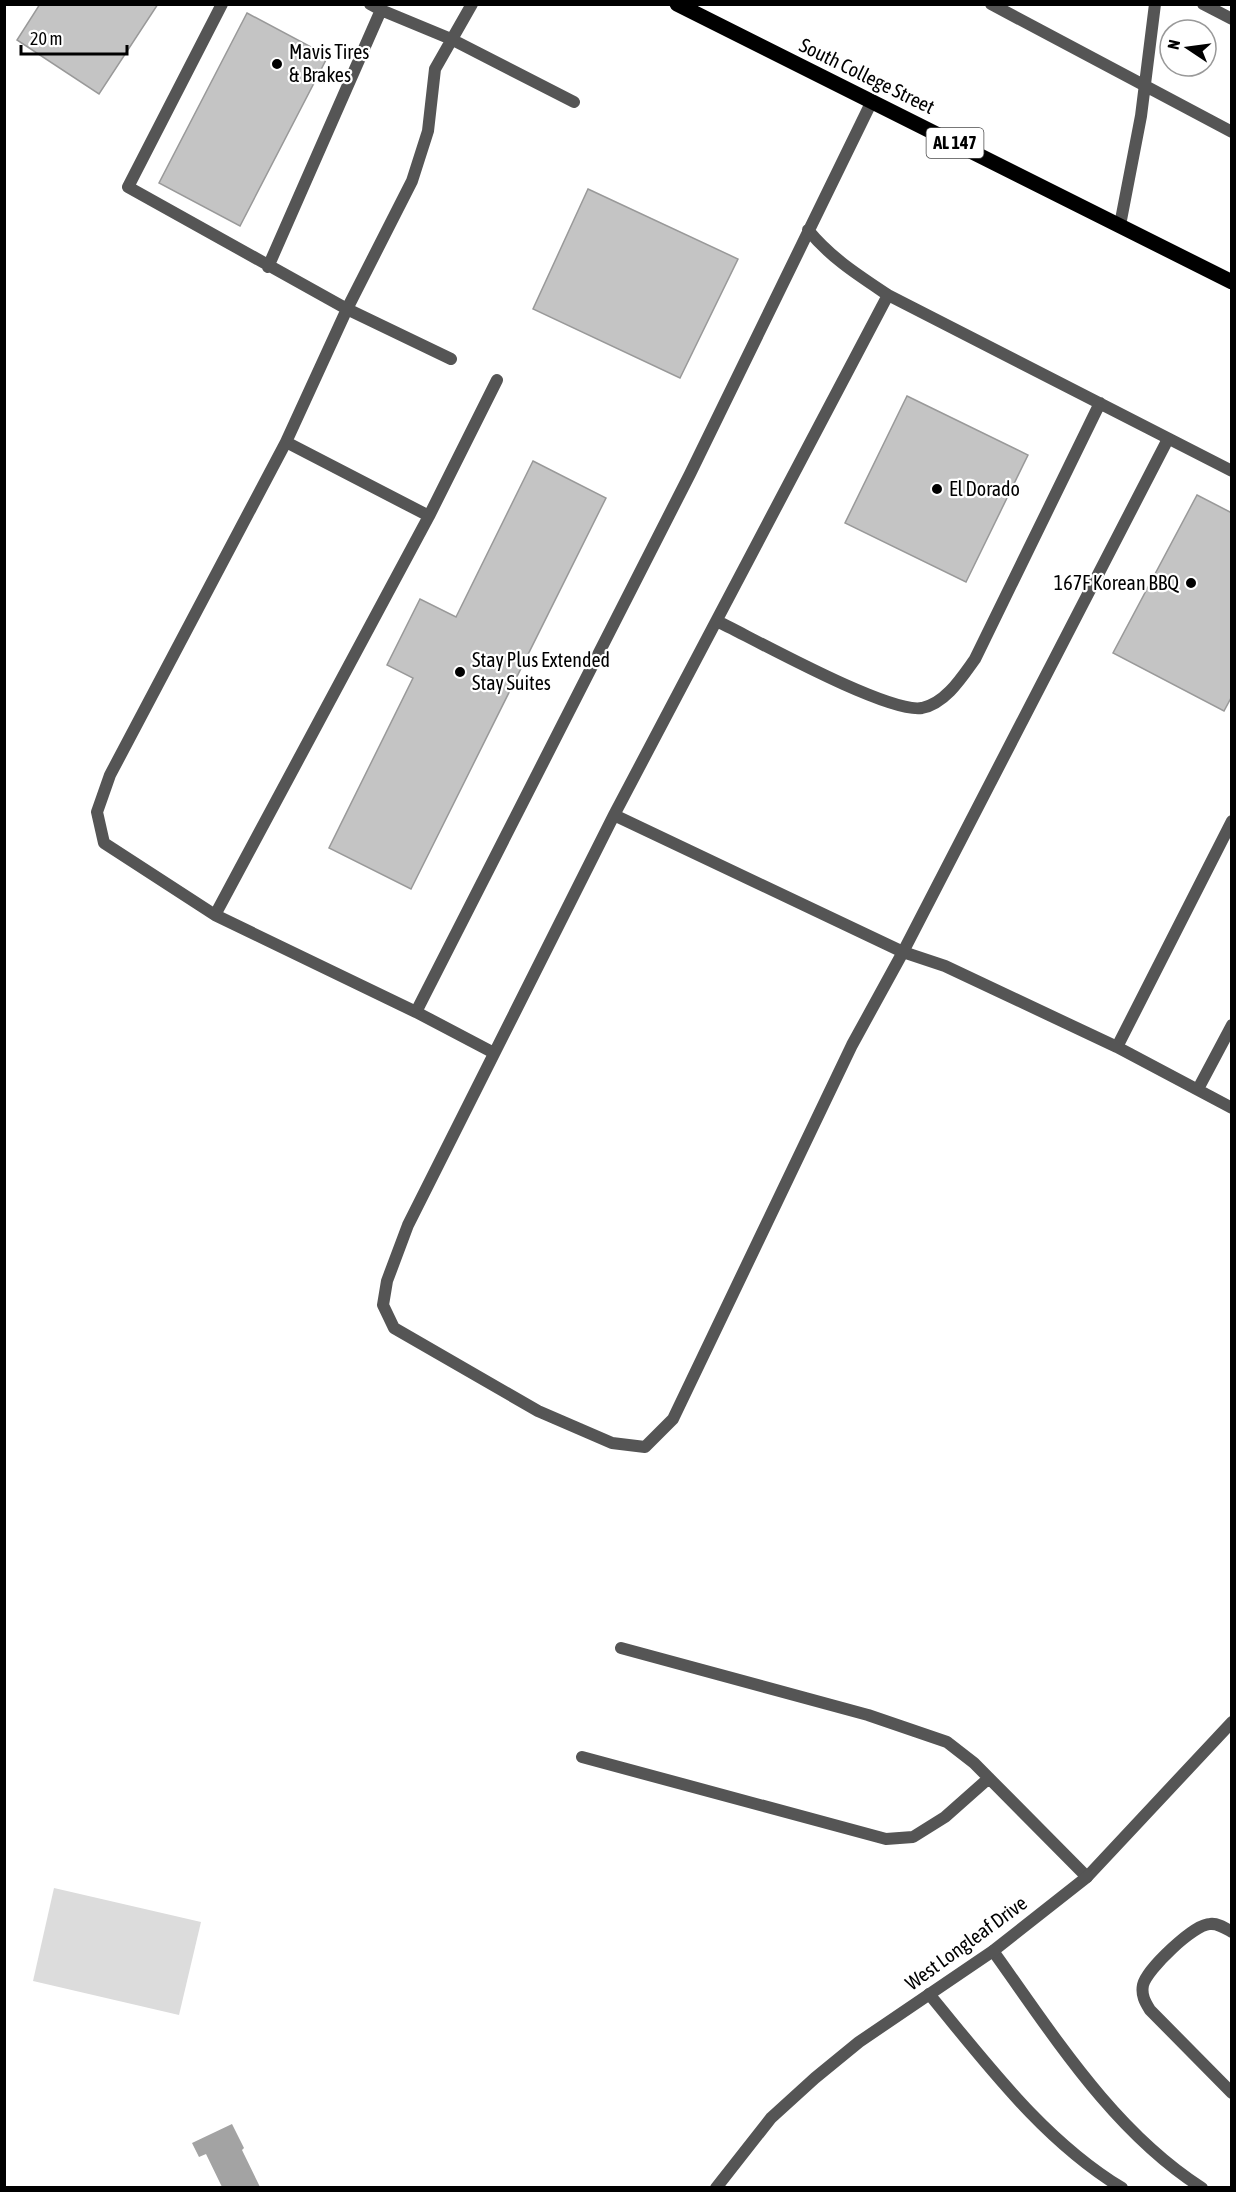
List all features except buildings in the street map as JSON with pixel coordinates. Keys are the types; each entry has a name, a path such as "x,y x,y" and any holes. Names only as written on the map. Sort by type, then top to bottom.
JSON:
{"main road":[{"name":"South College Street","path":"677,4 1232,282"}],"street":[{"path":"222,4 128,187 268,267 347,309 451,359"},
{"path":"472,4 435,69 428,131 412,182 347,309 286,442 110,775 97,812 104,843 215,915 416,1012 494,1053"},
{"path":"991,4 1232,132"},
{"path":"1120,225 1144,86 1155,4"},
{"path":"1203,4 1232,19"},
{"path":"268,267 376,7 451,39 574,102"},
{"path":"416,1012 690,474 872,101"},
{"path":"808,230 825,250 844,266 888,295 1232,471"},
{"path":"888,295 614,815 408,1225 387,1281 383,1305 394,1328 538,1411 612,1443 645,1447 673,1419 852,1045 903,952 1168,439"},
{"path":"215,915 429,516 497,380"},
{"path":"717,621 888,704 922,708 950,692 975,659 1100,403"},
{"path":"286,442 429,516"},
{"path":"614,815 903,952 945,966 1117,1047 1232,1108"},
{"path":"1117,1047 1232,821"},
{"path":"1198,1089 1232,1024"},
{"path":"621,1648 868,1715 947,1742 989,1778 1087,1877"},
{"name":"West Longleaf Drive","path":"716,2187 771,2118 815,2078 859,2042 993,1952 1087,1877 1232,1722"},
{"path":"582,1756 886,1839 913,1837 945,1817 989,1778"},
{"path":"1232,1932 1222,1926 1209,1923 1194,1930 1147,1973 1143,1986 1144,2000 1150,2010 1232,2093"},
{"path":"993,1952 1097,2092 1158,2154 1202,2187"},
{"path":"929,1994 1025,2108 1066,2146 1122,2187"}],"shaded area":[{"path":"54,1888 201,1922 179,2015 33,1981"},
{"path":"232,2124 260,2187 222,2187 206,2154 199,2157 192,2143"}],"place":[{"name":"Mavis Tires & Brakes","path":"277,64"},
{"name":"El Dorado","path":"937,489"},
{"name":"167F Korean BBQ","path":"1191,583"},
{"name":"Stay Plus Extended Stay Suites","path":"460,672"}]}
